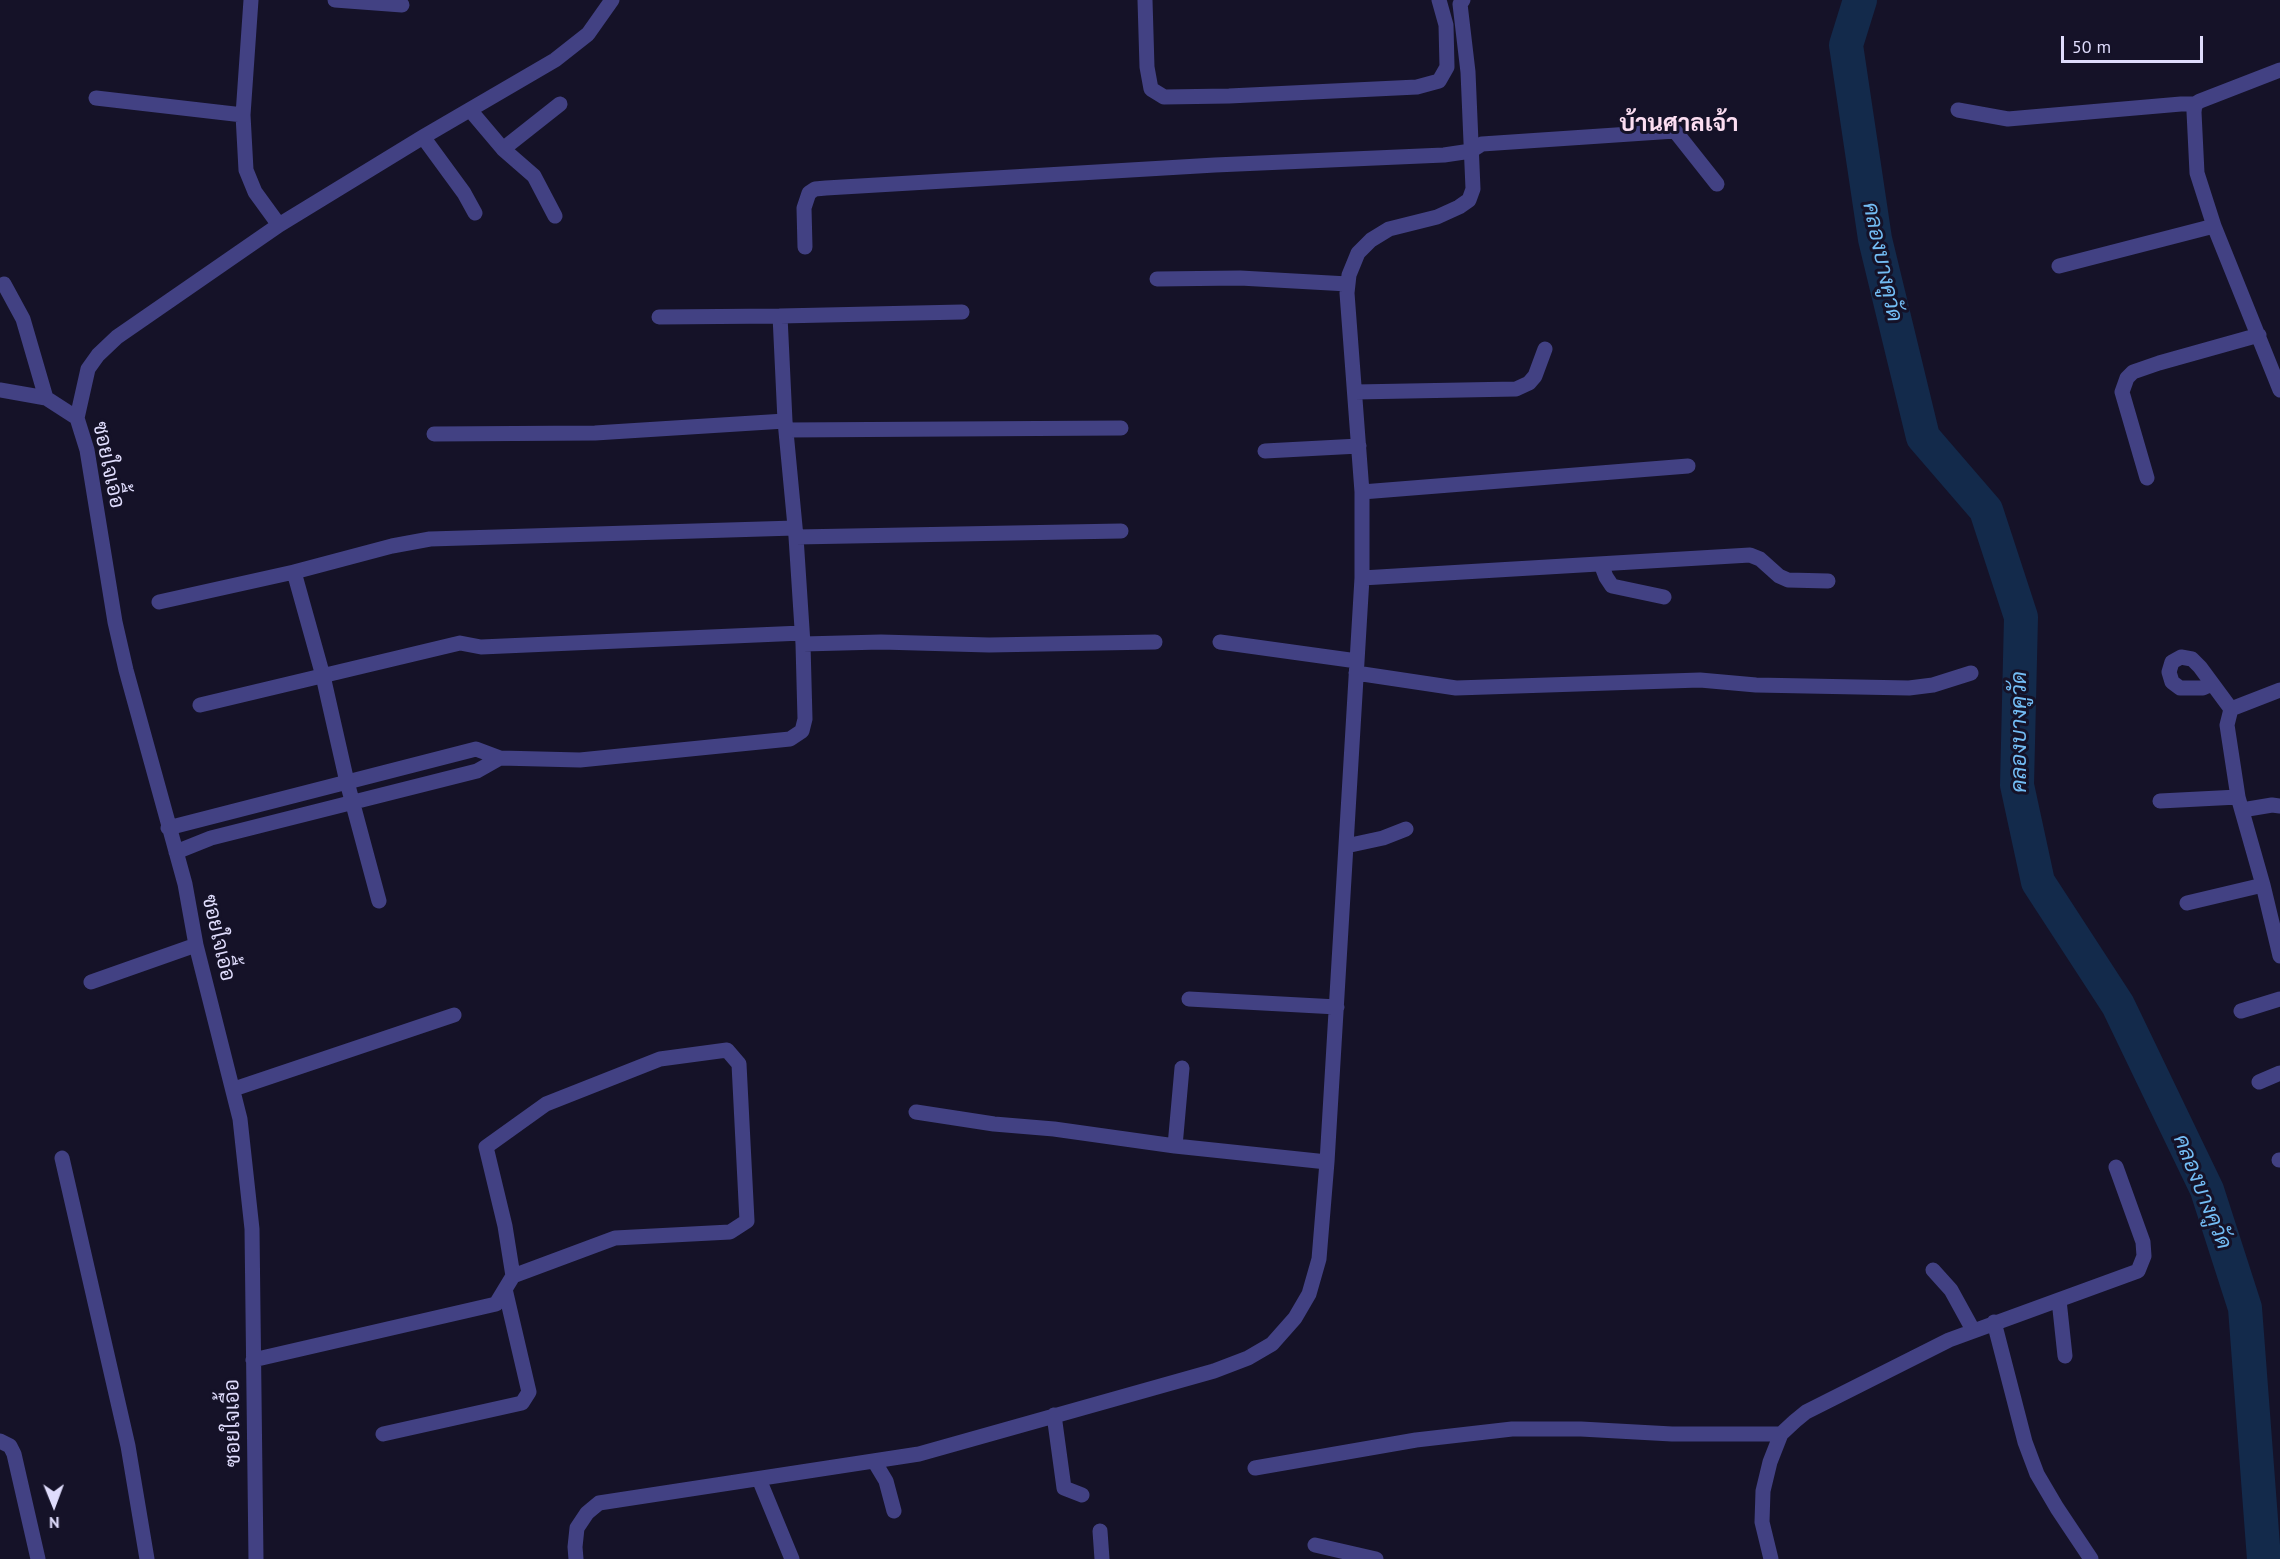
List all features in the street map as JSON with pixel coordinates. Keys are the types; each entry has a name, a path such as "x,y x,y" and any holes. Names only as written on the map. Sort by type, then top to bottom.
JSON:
{"street":[{"path":"251,0 243,115 246,170 255,192 279,225"},
{"path":"335,0 402,5"},
{"path":"77,418 88,369 111,343 279,225 555,60 588,34 612,0"},
{"path":"1144,0 1151,89 1164,97 1417,87 1439,81 1447,66 1446,25 1439,0"},
{"path":"576,1559 577,1528 587,1513 599,1503 919,1454 1214,1371 1248,1358 1272,1344 1295,1318 1309,1294 1319,1259 1327,1162 1362,578 1362,492 1349,275 1358,253 1371,240 1389,229 1437,217 1469,200 1473,189 1468,72 1460,4 1463,0"},
{"path":"1958,110 2008,120 2195,104 2280,70"},
{"path":"96,98 243,115"},
{"path":"503,149 560,104"},
{"path":"2195,104 2198,173 2214,226 2280,390"},
{"path":"470,110 503,149 534,176 555,216"},
{"path":"806,248 804,208 808,193 815,189 1215,165 1444,155 1471,151 1482,144 1675,131 1717,184"},
{"path":"423,137 475,213"},
{"path":"2059,266 2214,226"},
{"path":"1157,279 1240,278 1348,284"},
{"path":"4,284 22,319 46,398"},
{"path":"659,316 962,312"},
{"path":"168,828 476,749 500,759 580,760 790,739 802,731 805,719 802,639 780,316"},
{"path":"2147,478 2122,392 2127,378 2133,372 2159,363 2259,335"},
{"path":"1355,392 1516,389 1529,383 1535,376 1545,349"},
{"name":"ซอยใจเอื้อ","path":"0,390 46,398 77,418 87,450 115,622 168,828 185,884 196,945 234,1089 242,1129 252,1229 256,1559"},
{"path":"434,434 595,434 786,426 1121,428"},
{"path":"1265,451 1359,446"},
{"path":"1362,492 1688,466"},
{"path":"159,602 294,573 430,538 796,532 1121,531"},
{"path":"1362,578 1750,555 1760,559 1779,576 1788,580 1828,581"},
{"path":"1601,564 1612,586 1664,597"},
{"path":"294,573 323,676 347,782 379,901"},
{"path":"200,705 460,643 481,647 802,639 989,645 1155,642"},
{"path":"1220,642 1456,688 1700,680 1756,685 1909,688 1932,685 1971,673"},
{"path":"2212,684 2231,709"},
{"path":"2231,709 2280,690"},
{"path":"2231,709 2227,725 2240,804 2280,956"},
{"path":"176,852 211,838 477,771 500,759"},
{"path":"2160,801 2280,806"},
{"path":"1346,846 1383,838 1406,828"},
{"path":"2187,903 2263,885"},
{"path":"91,982 196,945"},
{"path":"1189,999 1337,1007"},
{"path":"2241,1011 2280,999"},
{"path":"234,1089 454,1015"},
{"path":"253,1360 496,1304 509,1283 615,1238 730,1232 747,1221 739,1064 727,1050 660,1059 546,1104 486,1147 505,1226 509,1283 529,1392 522,1403 382,1434"},
{"path":"1175,1146 1182,1068"},
{"path":"2259,1082 2280,1073"},
{"path":"916,1112 994,1124 1054,1129 1175,1146 1327,1162"},
{"path":"62,1158 128,1446 147,1559"},
{"path":"1771,1559 1762,1522 1763,1491 1770,1462 1781,1434 1806,1412 1949,1340 1994,1322 2131,1275 2142,1266 2144,1256 2142,1242 2116,1167"},
{"path":"1933,1270 1951,1290 1973,1330"},
{"path":"2059,1300 2065,1356"},
{"path":"1994,1322 2025,1442 2037,1474 2091,1559"},
{"path":"1054,1415 1064,1488 1069,1492 1082,1495"},
{"path":"1255,1468 1416,1440 1512,1429 1581,1429 1672,1434 1781,1434"},
{"path":"0,1441 10,1446 14,1454 38,1559"},
{"path":"874,1461 886,1481 894,1511"},
{"path":"759,1479 792,1559"},
{"path":"1100,1531 1102,1559"},
{"path":"1315,1545 1376,1559"}],"waterway":[{"name":"คลองบางคูวัด","path":"1860,0 1846,45 1875,239 1923,437 1986,510 2021,617 2017,785 2038,882 2118,1005 2207,1190 2245,1308 2264,1559"}],"district":[{"name":"บ้านศาลเจ้า","path":"1679,124"}]}
